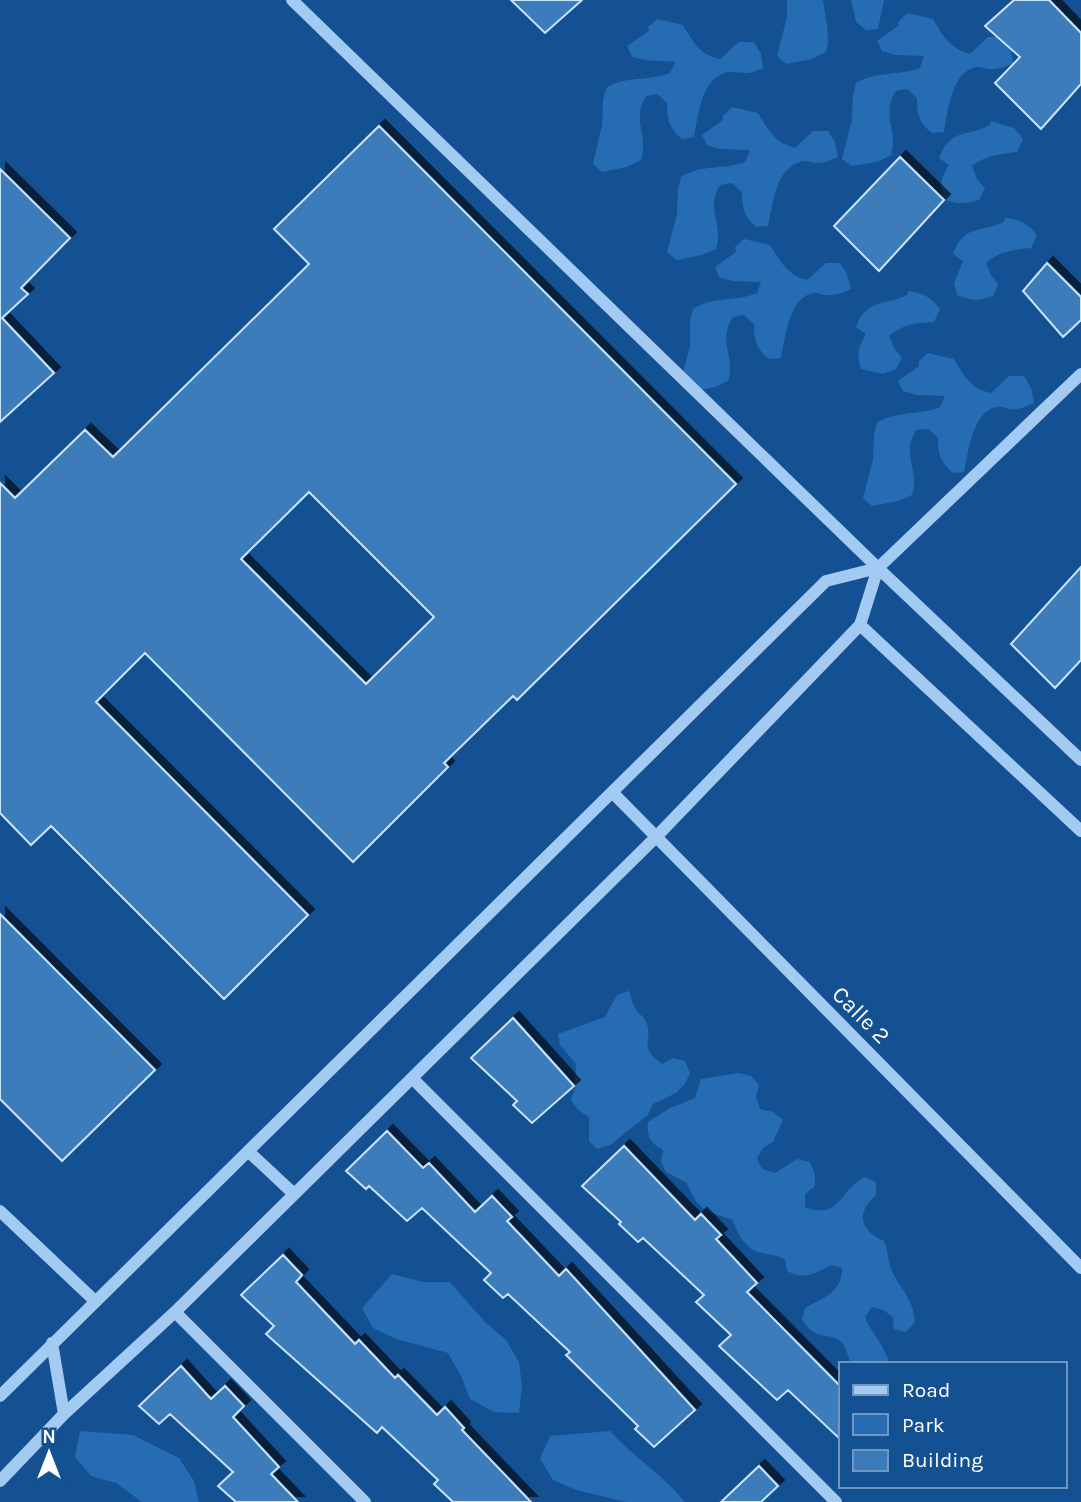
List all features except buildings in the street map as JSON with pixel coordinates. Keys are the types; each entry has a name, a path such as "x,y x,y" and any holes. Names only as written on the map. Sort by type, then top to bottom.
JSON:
{"street":[{"path":"292,0 878,568 1081,760"},
{"path":"0,1396 826,582 878,568 1081,374"},
{"path":"0,1481 64,1414 175,1312 656,837 860,625 878,568"},
{"path":"860,625 1081,831"},
{"name":"Calle 2","path":"612,792 1081,1268"},
{"path":"412,1078 836,1502"},
{"path":"248,1151 294,1194"},
{"path":"0,1212 95,1301"},
{"path":"175,1312 365,1502"},
{"path":"52,1343 64,1414"}],"green space":[{"path":"787,0 823,0 828,33 826,52 812,59 786,64 777,56 787,17"},
{"path":"851,0 884,0 878,29 866,30 856,22"},
{"path":"907,13 933,19 952,45 970,54 988,37 1003,37 1010,48 1013,63 994,69 978,67 962,76 952,94 944,132 932,133 924,126 918,113 917,98 907,89 896,91 889,115 893,138 891,155 877,162 851,166 842,159 852,120 856,83 871,77 920,68 924,56 895,55 882,51 877,41 898,26 898,22"},
{"path":"657,19 683,25 702,51 720,59 739,42 754,42 761,54 763,68 746,73 725,73 711,83 702,100 694,137 682,139 670,123 667,103 657,94 646,96 640,113 643,143 641,160 627,167 602,172 593,164 602,125 606,88 621,81 670,73 675,62 632,57 627,46 649,31 648,27"},
{"path":"732,107 758,113 777,139 795,148 813,131 828,131 835,142 838,157 816,163 800,162 785,172 776,189 768,226 757,227 749,220 743,208 742,192 732,183 720,185 714,202 718,232 716,249 676,260 667,252 677,214 681,177 696,170 745,162 750,150 720,149 707,145 702,135 723,120 723,116"},
{"path":"991,121 1014,128 1023,139 1017,152 988,157 972,166 977,179 985,188 979,200 961,203 943,199 942,181 949,165 939,158 944,148 954,137 981,129 990,125"},
{"path":"1005,218 1023,223 1037,235 1031,248 1013,250 986,263 998,284 993,296 975,300 957,295 954,283 963,261 953,254 957,244 968,234 1004,222"},
{"path":"744,239 770,245 789,271 807,280 826,263 840,263 847,274 851,289 831,295 814,293 799,302 790,320 781,358 769,359 761,352 755,339 754,324 744,315 733,317 726,341 730,364 728,381 715,387 689,392 680,384 690,346 693,309 708,302 757,293 761,282 732,281 719,277 715,267 736,252 735,247"},
{"path":"908,291 926,296 937,305 940,309 934,322 910,325 889,336 902,358 896,369 883,374 861,369 859,351 866,334 856,327 861,318 871,307 898,299 907,295"},
{"path":"928,353 954,359 973,385 991,393 1009,376 1024,376 1031,388 1034,403 1015,409 998,407 982,416 973,434 964,472 953,473 945,465 939,453 938,438 928,429 916,430 910,447 914,478 912,495 872,506 863,498 873,459 877,423 892,416 940,407 945,396 916,395 903,391 898,381 919,366 919,361"},
{"path":"627,984 635,1008 648,1027 648,1046 654,1057 662,1064 673,1058 685,1061 690,1073 685,1084 676,1093 653,1104 648,1115 610,1145 597,1149 589,1141 589,1117 578,1110 571,1100 575,1088 576,1064 560,1045 558,1034 605,1017 617,995 629,991"},
{"path":"739,1073 751,1076 759,1085 756,1097 760,1109 773,1112 783,1120 773,1142 763,1148 757,1158 762,1169 775,1173 797,1159 810,1162 815,1174 815,1186 805,1194 805,1207 826,1210 839,1202 856,1182 865,1177 876,1182 876,1195 865,1208 863,1221 869,1232 884,1241 891,1269 909,1300 915,1322 906,1332 894,1329 893,1317 883,1310 872,1307 865,1317 888,1362 851,1362 842,1343 833,1337 813,1332 802,1320 805,1308 835,1289 842,1268 831,1265 804,1275 787,1271 785,1259 751,1248 743,1240 732,1219 704,1208 694,1198 687,1183 666,1172 661,1162 663,1150 650,1139 648,1122 670,1108 695,1098 701,1079"},
{"path":"392,1274 423,1282 450,1282 485,1322 506,1340 519,1362 522,1387 519,1413 494,1412 470,1399 448,1353 396,1339 373,1328 362,1308"},
{"path":"80,1431 133,1435 179,1458 194,1481 199,1502 142,1502 116,1483 91,1476 75,1457"},
{"path":"610,1431 668,1483 685,1502 626,1502 576,1490 553,1480 540,1459 550,1436"}]}
